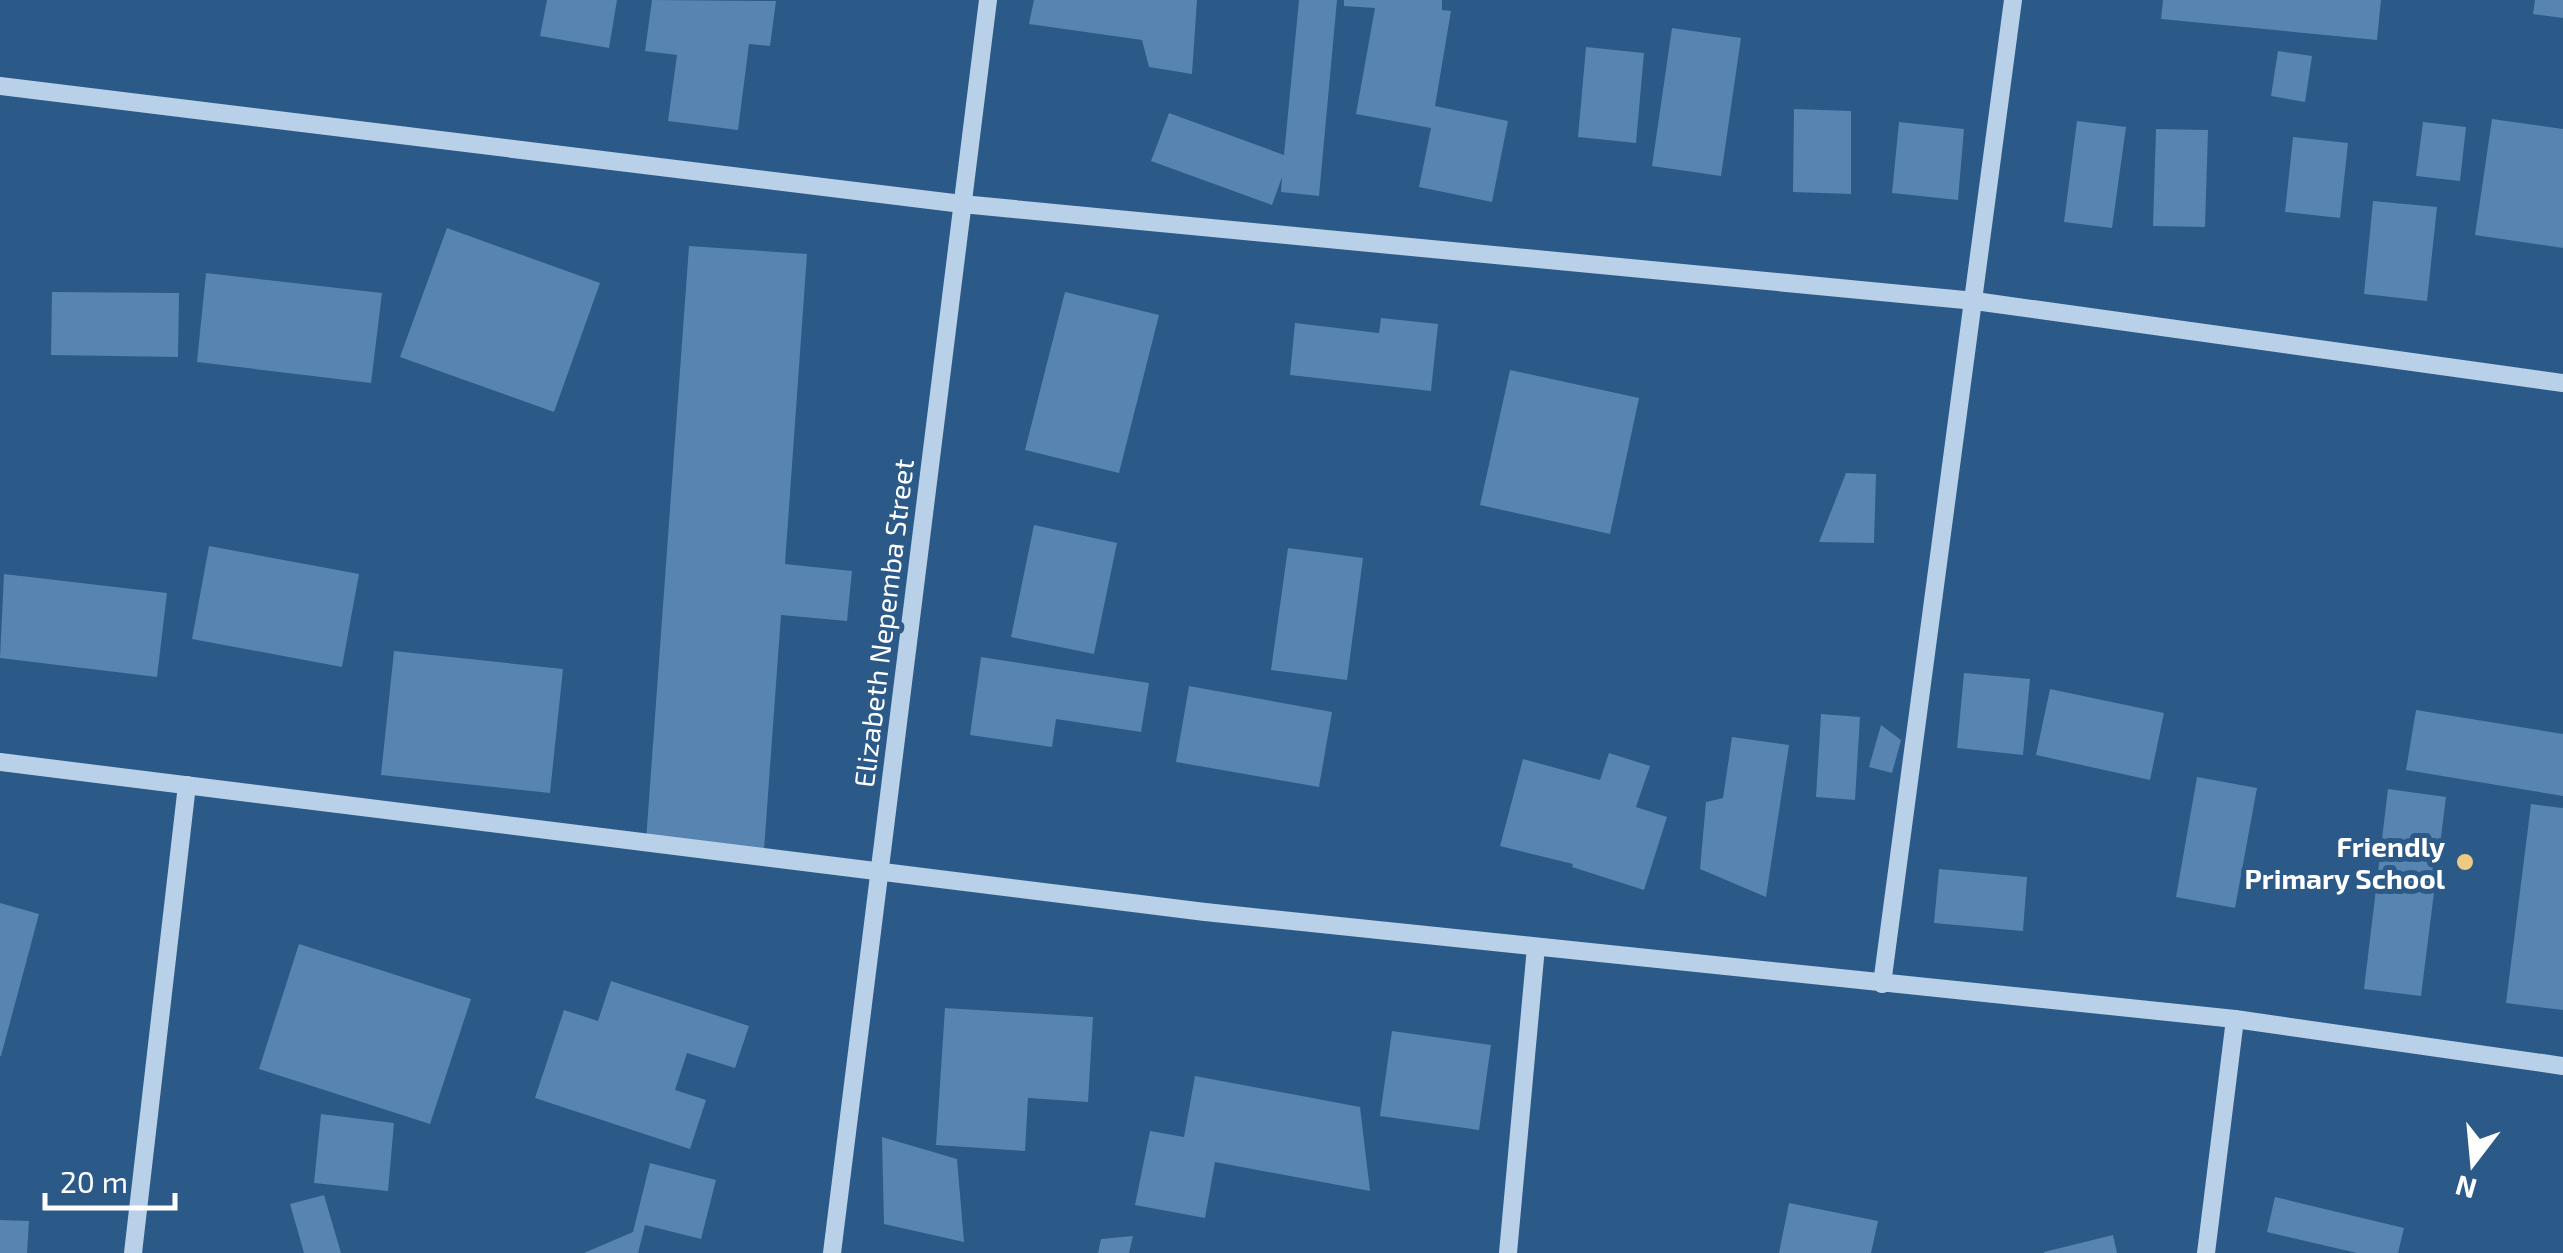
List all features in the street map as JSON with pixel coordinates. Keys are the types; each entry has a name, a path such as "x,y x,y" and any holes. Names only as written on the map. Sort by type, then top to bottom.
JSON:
{"street":[{"name":"Elizabeth Nepemba Street","path":"832,1253 988,0"},
{"path":"1882,984 1976,301 2013,0"},
{"path":"0,86 962,204 1976,301 2563,384"},
{"path":"0,762 1205,912 2234,1019 2563,1066"},
{"path":"133,1253 187,784"},
{"path":"1508,1253 1536,947"},
{"path":"2206,1253 2234,1019"}],"building":[{"path":"547,0 617,0 609,48 540,36"},
{"path":"652,0 776,1 770,46 749,44 738,130 668,121 677,55 645,51"},
{"path":"1034,0 1197,0 1192,74 1149,67 1142,40 1029,24"},
{"path":"1299,0 1337,0 1319,196 1281,192 1282,177 1272,205 1151,161 1169,113 1284,155"},
{"path":"1344,0 1442,0 1442,10 1451,11 1435,106 1508,121 1492,202 1419,187 1431,128 1356,114 1375,8 1344,6"},
{"path":"2163,0 2381,0 2377,40 2161,19"},
{"path":"2535,0 2563,0 2563,18 2533,14"},
{"path":"1672,28 1741,38 1721,176 1652,166"},
{"path":"1586,47 1644,53 1636,143 1578,137"},
{"path":"2278,51 2312,56 2305,102 2271,96"},
{"path":"1794,109 1851,111 1851,194 1793,192"},
{"path":"2492,119 2563,129 2563,248 2475,235"},
{"path":"2077,121 2126,127 2112,228 2064,222"},
{"path":"1899,122 1964,129 1958,200 1892,193"},
{"path":"2423,122 2466,127 2460,181 2416,176"},
{"path":"2156,129 2208,130 2205,227 2153,226"},
{"path":"2293,137 2348,143 2340,218 2285,212"},
{"path":"2373,201 2437,207 2427,301 2364,294"},
{"path":"447,228 600,283 554,412 400,357"},
{"path":"689,246 807,254 785,564 852,571 847,621 781,615 764,850 646,841"},
{"path":"206,273 382,293 371,383 197,362"},
{"path":"52,292 179,293 178,357 51,355"},
{"path":"1065,292 1159,315 1119,473 1025,450"},
{"path":"1381,318 1438,324 1431,391 1290,375 1295,323 1379,333"},
{"path":"1510,370 1639,398 1610,534 1480,505"},
{"path":"1846,473 1876,474 1874,543 1819,542"},
{"path":"1034,525 1117,543 1094,654 1011,637"},
{"path":"209,546 359,574 342,667 192,639"},
{"path":"1288,548 1363,558 1347,680 1271,670"},
{"path":"4,574 167,593 157,677 0,658"},
{"path":"394,651 563,669 550,793 381,775"},
{"path":"981,657 1149,683 1141,732 1056,719 1052,747 970,735"},
{"path":"1964,673 2030,679 2023,755 1957,748"},
{"path":"1189,686 1332,712 1319,787 1176,762"},
{"path":"2050,689 2164,713 2150,780 2036,755"},
{"path":"2416,710 2563,734 2563,796 2406,770"},
{"path":"1821,714 1860,717 1855,800 1816,797"},
{"path":"1881,725 1901,740 1892,773 1869,767"},
{"path":"1732,737 1789,745 1766,897 1700,869 1706,802 1723,798"},
{"path":"1609,753 1650,766 1636,807 1667,817 1644,890 1572,867 1573,864 1500,846 1523,759 1600,780"},
{"path":"2197,777 2257,788 2235,908 2176,897"},
{"path":"2388,789 2446,797 2421,996 2364,989"},
{"path":"2531,804 2563,808 2563,1010 2506,1003"},
{"path":"1939,869 2027,877 2023,931 1934,923"},
{"path":"0,903 39,914 1,1056 0,1056"},
{"path":"299,944 471,999 430,1124 259,1069"},
{"path":"611,981 749,1026 735,1068 687,1053 675,1090 706,1100 690,1149 535,1098 564,1010 598,1021"},
{"path":"945,1008 1093,1017 1088,1102 1028,1098 1025,1151 936,1145"},
{"path":"1392,1031 1491,1045 1479,1130 1380,1116"},
{"path":"1195,1076 1360,1107 1370,1191 1215,1162 1205,1218 1135,1205 1150,1131 1184,1137"},
{"path":"321,1114 394,1123 388,1191 314,1183"},
{"path":"882,1137 957,1159 964,1242 884,1224"},
{"path":"650,1163 716,1180 701,1239 645,1225 638,1253 584,1253 633,1232"},
{"path":"324,1195 341,1253 304,1253 290,1204"},
{"path":"2275,1197 2404,1228 2398,1253 2357,1253 2267,1232"},
{"path":"1789,1203 1878,1221 1871,1253 1779,1253"},
{"path":"0,1220 29,1221 27,1253 0,1253"},
{"path":"2113,1235 2117,1253 2044,1253 2044,1252"},
{"path":"1133,1236 1129,1253 1098,1253 1101,1239"}],"place":[{"name":"Friendly Primary School","path":"2465,862"}]}
